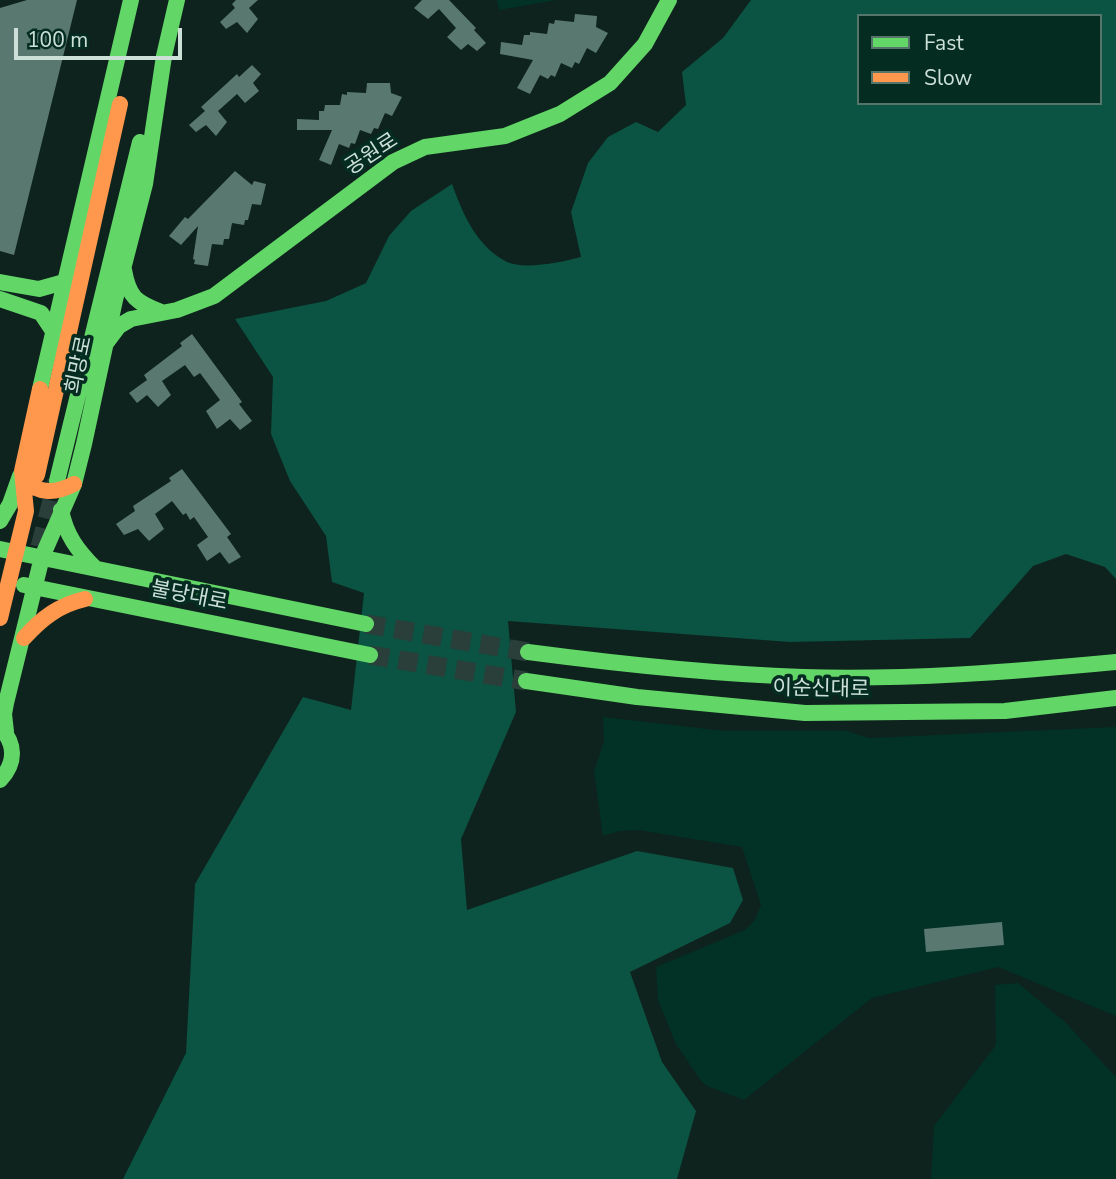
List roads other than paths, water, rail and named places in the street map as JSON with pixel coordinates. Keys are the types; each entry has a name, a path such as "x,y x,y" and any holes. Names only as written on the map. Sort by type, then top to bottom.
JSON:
{"main road":[{"name":"희망로","path":"0,618 8,550 26,511 27,476 53,331 131,0"},
{"name":"희망로","path":"0,521 27,476 143,0"},
{"name":"희망로","path":"0,780 12,764 13,753 12,742 3,730 4,714 41,557 74,484 145,184 164,57 177,0"},
{"name":"공원로","path":"106,344 125,322 177,310 214,296 393,162 425,147 505,136 560,114 610,83 645,44 669,0"},
{"path":"57,481 151,97 164,57"},
{"path":"124,265 127,290 132,299 161,312"},
{"path":"7,292 39,289 64,282"},
{"path":"7,292 41,313 53,331"},
{"path":"27,476 38,491 52,494 60,493 74,484"},
{"path":"61,510 65,530 73,545 95,568"},
{"name":"불당대로","path":"8,550 366,624"},
{"name":"불당대로","path":"5,581 370,655"},
{"path":"21,642 39,620 63,604 88,598"},
{"name":"이순신대로","path":"528,652 630,665 762,675 944,674 1116,662"},
{"name":"이순신대로","path":"526,681 650,699 805,713 1005,711 1116,698"}],"tunnel":[{"path":"40,547 57,481"},
{"path":"366,624 528,652"},
{"path":"370,655 526,681"}]}
